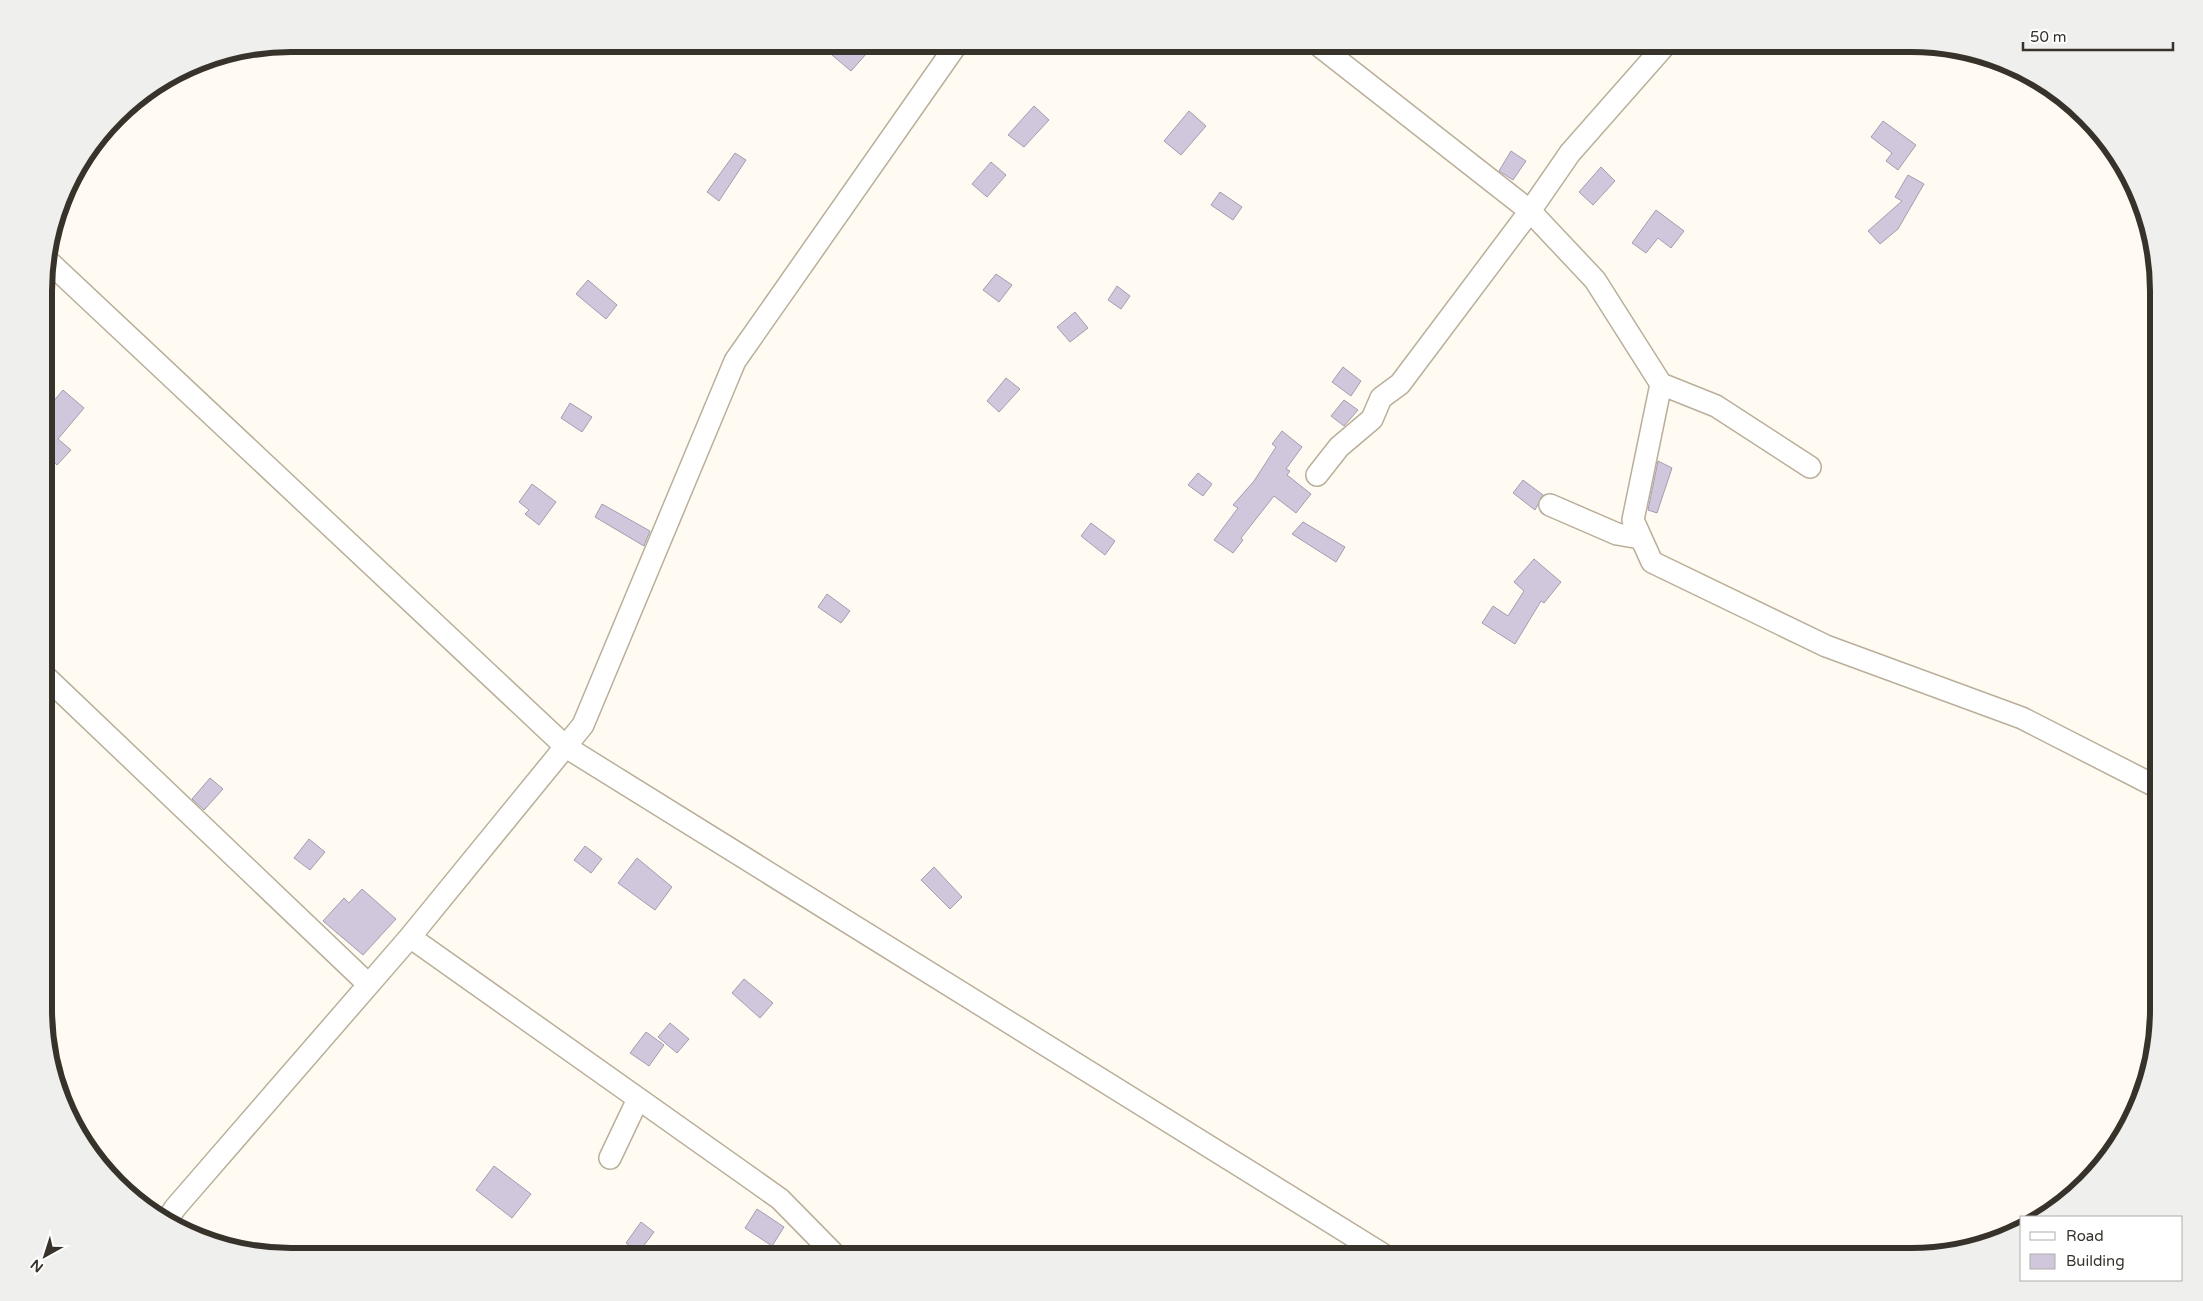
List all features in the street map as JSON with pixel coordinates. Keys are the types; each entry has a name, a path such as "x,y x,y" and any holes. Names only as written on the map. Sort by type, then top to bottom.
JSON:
{"street":[{"path":"170,1215 410,937 583,725 735,361 951,52"},
{"path":"1327,52 1530,211 1595,280 1661,384 1716,406 1810,467"},
{"path":"1317,475 1339,447 1372,419 1381,398 1400,384 1530,211 1570,153 1659,52"},
{"path":"54,267 566,747 1373,1248"},
{"path":"1661,384 1633,520 1652,562 1826,646 2022,718 2150,783"},
{"path":"1550,505 1617,534 1640,538"},
{"path":"52,683 368,984"},
{"path":"410,937 780,1199 828,1248"},
{"path":"610,1158 638,1099"}],"building":[{"path":"828,52 868,52 851,71"},
{"path":"1034,106 1049,120 1024,147 1008,135"},
{"path":"1189,111 1206,126 1181,155 1164,141"},
{"path":"1883,121 1916,145 1898,170 1886,161 1892,153 1871,137"},
{"path":"1511,151 1526,161 1513,180 1499,171"},
{"path":"735,153 746,160 719,201 707,192"},
{"path":"991,162 1006,175 987,197 972,184"},
{"path":"1601,167 1615,181 1593,205 1579,192"},
{"path":"1908,175 1924,184 1898,229 1880,244 1868,231 1902,201 1895,197"},
{"path":"1220,192 1242,207 1233,220 1211,205"},
{"path":"1656,210 1684,231 1671,248 1658,238 1646,253 1632,243"},
{"path":"996,274 1012,285 999,302 983,290"},
{"path":"588,280 617,305 606,319 576,294"},
{"path":"1117,286 1130,296 1121,309 1108,300"},
{"path":"1075,312 1088,328 1070,342 1057,327"},
{"path":"1343,367 1361,381 1351,396 1332,382"},
{"path":"1006,378 1020,389 999,412 987,401"},
{"path":"63,390 84,408 58,439 71,450 57,465 52,460 52,403"},
{"path":"1344,400 1358,410 1344,426 1331,416"},
{"path":"570,403 592,417 582,432 561,418"},
{"path":"1282,431 1302,447 1286,469 1290,471 1287,475 1311,494 1296,513 1274,496 1241,538 1243,540 1233,553 1214,540 1238,508 1233,505 1254,481 1276,447 1272,444"},
{"path":"1658,461 1672,468 1657,513 1648,510"},
{"path":"1198,473 1212,484 1203,496 1188,485"},
{"path":"1523,480 1543,495 1535,510 1513,493"},
{"path":"532,484 556,502 539,525 525,514 529,510 519,502"},
{"path":"602,504 650,531 644,546 595,517"},
{"path":"1303,522 1345,547 1336,562 1292,534"},
{"path":"1091,523 1115,541 1105,555 1081,536"},
{"path":"1534,559 1561,582 1544,603 1541,601 1515,644 1482,623 1493,606 1508,616 1524,591 1514,582"},
{"path":"827,594 850,611 841,623 818,607"},
{"path":"210,778 223,789 204,810 192,799"},
{"path":"309,839 325,852 310,870 294,858"},
{"path":"585,846 602,859 591,873 574,860"},
{"path":"637,858 672,887 655,910 618,883"},
{"path":"934,867 962,897 950,909 921,880"},
{"path":"362,889 396,919 363,955 323,921 344,898 349,903"},
{"path":"744,979 773,1003 760,1018 732,993"},
{"path":"670,1023 689,1039 677,1053 658,1037"},
{"path":"646,1032 664,1045 649,1066 630,1053"},
{"path":"494,1166 531,1194 512,1218 476,1190"},
{"path":"757,1209 784,1227 772,1246 745,1228"},
{"path":"641,1222 654,1232 642,1248 633,1248 626,1243"}]}
